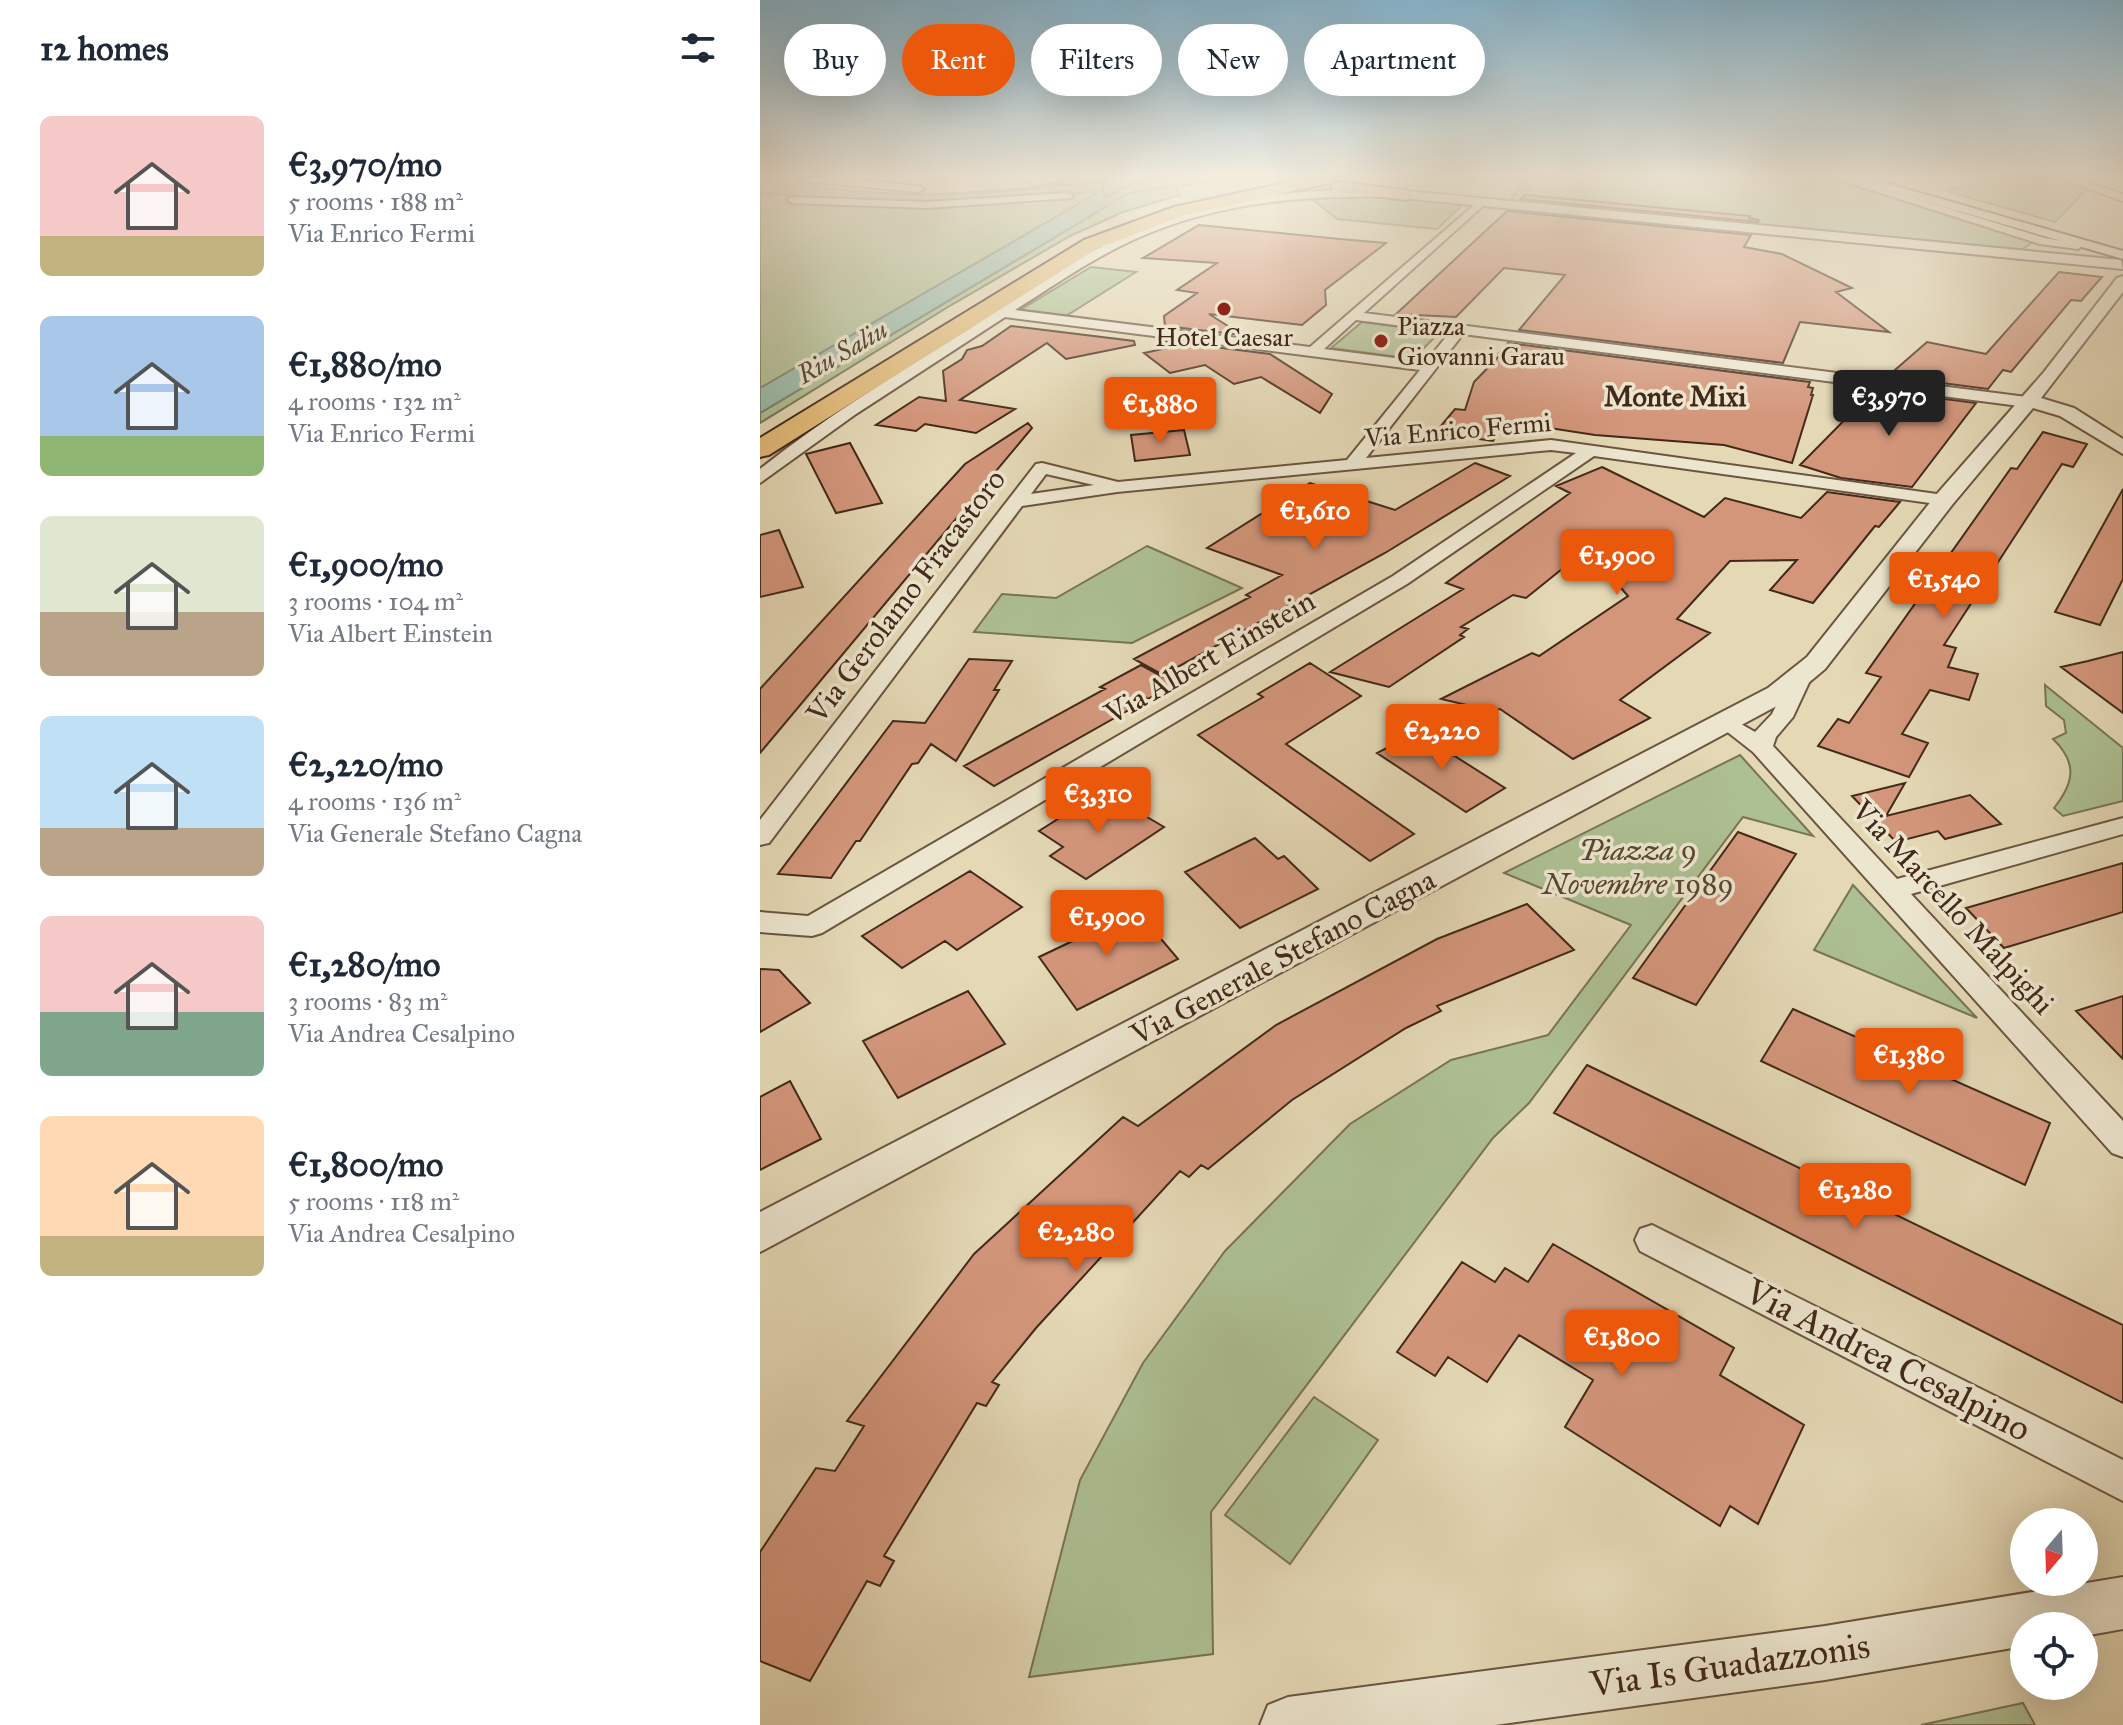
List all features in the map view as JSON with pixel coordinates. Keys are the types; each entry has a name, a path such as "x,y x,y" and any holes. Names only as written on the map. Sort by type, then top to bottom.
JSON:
{"highway":[{"path":"760,434 1049,258"},
{"path":"760,449 1068,258"}],"street":[{"path":"760,478 819,431 1088,258"},
{"path":"1313,352 1418,258"},
{"path":"2062,258 2119,262"},
{"name":"Via Generale Stefano Cagna","path":"760,1233 1778,694 1816,663 1944,500 2048,379 2119,262"},
{"path":"1004,313 1430,367"},
{"path":"1354,316 2027,402 2078,421 2123,448"},
{"path":"1351,466 1460,329"},
{"path":"2048,379 2078,421"},
{"path":"2010,422 2078,421"},
{"name":"Via Enrico Fermi","path":"1016,502 1117,487 1551,445 1944,500"},
{"name":"Via Albert Einstein","path":"760,922 812,926 1400,580 1592,450"},
{"name":"Via Enrico Fermi","path":"1042,468 1106,480 1117,487"},
{"name":"Via Gerolamo Fracastoro","path":"760,837 1042,468"},
{"name":"Via Generale Stefano Cagna","path":"1761,747 1765,735 1782,717 1802,674"},
{"name":"Via Marcello Malpighi","path":"1727,723 1761,747 2123,1143"},
{"path":"1891,890 2123,826"},
{"name":"Via Andrea Cesalpino","path":"1652,1240 2123,1481"},
{"name":"Via Is Guadazzonis","path":"1288,1725 1825,1653 2123,1603"}],"green space":[{"path":"760,258 1018,258 760,409"},
{"path":"1020,258 1031,258 760,423 760,413"},
{"path":"1091,267 1136,272 1066,316 1020,310"},
{"path":"1362,322 1440,332 1413,359 1331,348"},
{"path":"1147,546 1242,588 1132,643 974,632 1002,594 1056,598"},
{"path":"2045,685 2123,748 2123,801 2063,816 2054,808 2069,782 2070,765 2067,756 2053,739 2066,733 2064,720 2046,706"},
{"name":"Piazza 9 Novembre 1989","path":"1740,755 1813,836 1743,817 1529,1103 1493,1138 1211,1512 1213,1654 1029,1677 1080,1480 1143,1363 1225,1251 1350,1124 1451,1060 1548,1035 1631,925 1504,873"},
{"path":"1853,885 1962,1002 1977,1018 1814,950"},
{"path":"1314,1397 1378,1440 1290,1564 1225,1515"},
{"path":"2023,1703 2035,1725 1921,1725"}],"water":[{"name":"Riu Saliu","path":"984,258 1019,258 760,413 760,388"}],"building":[{"path":"1150,258 1366,258 1325,290 1326,305 1302,325 1209,314 1242,335 1165,326 1164,316 1197,293 1177,290 1217,263"},
{"path":"1456,258 1791,258 1852,288 1836,292 1889,332 1800,322 1783,363 1519,330 1565,275 1504,268 1456,317 1396,314"},
{"path":"2059,272 2102,277 2081,301 2071,300 2011,372 2003,370 1988,389 1888,376 1927,342 1986,354"},
{"path":"1011,326 1134,341 1135,345 1066,359 1047,343 960,400 1015,409 976,433 925,424 916,431 876,425 919,397 946,401 943,371 962,359 967,350 982,346"},
{"path":"1166,341 1270,354 1332,394 1320,413 1261,377 1234,384 1205,365 1170,373 1144,353 1167,348"},
{"path":"1508,343 1810,382 1808,387 1813,388 1813,395 1792,463 1724,445 1595,435 1530,425 1505,424 1493,441 1435,433 1455,409 1465,410 1474,382"},
{"path":"1874,390 1976,403 1912,487 1841,478 1800,465"},
{"path":"1028,423 1032,428 760,753 760,689 965,464"},
{"path":"1184,430 1190,455 1135,461 1131,435"},
{"path":"2043,432 2087,444 2073,467 2062,464 1944,645 1956,648 1948,667 1978,674 1969,700 1930,690 1902,734 1928,743 1909,777 1818,746 1838,719 1849,723 1881,677 1866,673 2011,468 2017,469"},
{"path":"850,443 882,503 836,513 806,454"},
{"path":"1475,463 1510,476 1385,553 1163,675 1134,659 1250,597 1246,595 1282,575 1207,548 1310,483 1395,510"},
{"path":"1602,467 1704,517 1725,498 1801,518 1827,492 1900,502 1879,527 1875,526 1813,603 1770,590 1797,560 1730,561 1677,619 1710,633 1620,700 1650,718 1573,759 1500,709 1492,711 1441,699 1532,653 1539,656 1628,596 1587,549 1526,598 1513,595 1461,627 1468,629 1460,635 1464,637 1389,687 1330,672 1463,589 1446,583 1570,493 1556,486"},
{"path":"2123,489 2123,579 2100,625 2055,612"},
{"path":"779,530 803,587 760,597 760,535"},
{"path":"2123,652 2123,713 2061,667 2088,661"},
{"path":"969,659 1012,661 994,690 999,690 956,761 931,744 918,763 912,764 831,878 778,874 893,721 925,723"},
{"path":"1310,663 1361,696 1286,744 1414,834 1370,861 1198,735 1263,697 1258,694"},
{"path":"1141,665 1176,684 1148,699 1144,696 1134,707 994,786 964,766 1105,689 1100,687"},
{"path":"1417,732 1505,788 1466,812 1377,753"},
{"path":"1905,783 1886,816 1970,795 2001,824 1945,839 1938,831 1896,842 1852,796"},
{"path":"1091,798 1106,808 1118,800 1164,827 1086,879 1050,856 1063,847 1039,831"},
{"path":"1738,832 1796,854 1696,1005 1633,978"},
{"path":"1255,838 1278,859 1284,856 1318,889 1240,928 1185,872"},
{"path":"2123,863 2123,912 2004,948 1966,908"},
{"path":"970,871 1022,907 957,950 945,941 902,968 862,936"},
{"path":"1527,904 1574,950 1437,1006 1441,1011 1406,1028 1292,1100 1208,1169 1201,1165 1189,1177 1180,1171 1036,1328 992,1382 999,1385 986,1406 977,1403 884,1556 894,1561 880,1586 867,1581 810,1681 760,1661 760,1552 816,1468 835,1471 864,1426 847,1421 974,1254 1123,1117 1138,1126 1276,1025 1437,939"},
{"path":"1134,907 1178,959 1077,1010 1039,957 1079,938 1076,934"},
{"path":"760,969 779,970 810,1003 760,1032"},
{"path":"968,991 1005,1044 898,1098 863,1041"},
{"path":"2123,996 2123,1059 2076,1011"},
{"path":"1793,1009 2050,1123 2025,1185 1761,1061"},
{"path":"1587,1065 2123,1325 2123,1403 1554,1113"},
{"path":"790,1081 821,1139 760,1170 760,1097"},
{"path":"1553,1244 1734,1348 1720,1375 1804,1425 1758,1524 1730,1506 1720,1526 1565,1427 1593,1380 1519,1335 1487,1382 1448,1357 1435,1376 1397,1352 1462,1262 1495,1282 1505,1268 1528,1282"}],"place":[{"name":"Hotel Caesar","path":"1224,309"},
{"name":"Piazza Giovanni Garau","path":"1381,341"}],"district":[{"name":"Monte Mixi","path":"1675,396"}]}
